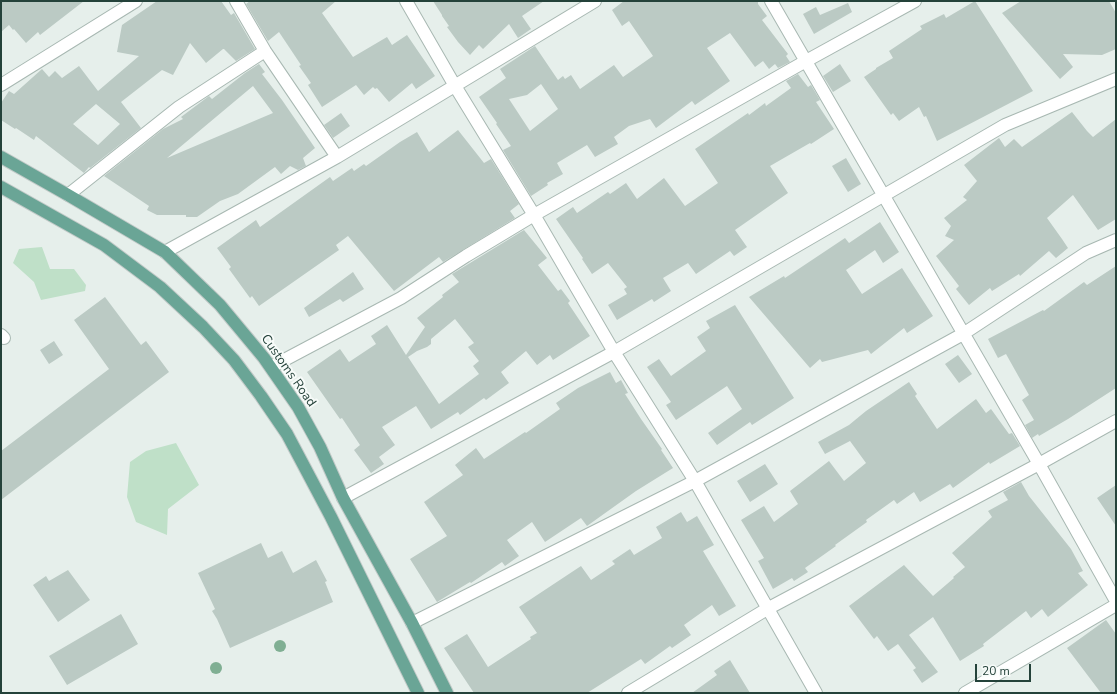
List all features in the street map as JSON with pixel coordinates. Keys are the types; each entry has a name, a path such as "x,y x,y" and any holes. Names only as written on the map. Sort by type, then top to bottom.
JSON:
{"main road":[{"name":"Customs Road","path":"1,158 68,194 165,252 220,305 271,367 298,407 320,447 343,498 412,623 447,693"},
{"path":"1,187 104,245 154,282 203,327 234,360 287,434 331,516 418,693"}],"street":[{"path":"1,85 136,1"},
{"path":"236,1 265,51 337,157"},
{"path":"406,1 614,352 695,481 816,693"},
{"path":"165,252 337,157 595,1"},
{"path":"771,1 1039,464 1116,601"},
{"path":"271,367 401,298 466,256 534,215 806,60 915,1"},
{"path":"68,194 179,107 265,51"},
{"path":"343,498 614,352 1005,125 1116,79"},
{"path":"412,623 695,481 963,334 1086,253 1116,240"},
{"path":"628,693 768,610 1116,421"},
{"path":"964,693 1116,605"}],"green space":[{"path":"42,247 50,269 74,269 86,285 85,291 41,300 34,282 13,263 19,249"},
{"path":"176,443 199,485 168,509 167,535 136,522 127,497 130,462 146,451"}],"building":[{"path":"1,1 84,1 40,35 38,32 26,43 9,25 1,32"},
{"path":"157,1 221,1 231,15 234,13 255,49 236,61 223,49 206,63 190,43 173,75 162,70 121,102 141,128 90,168 89,167 84,173 36,136 34,140 1,120 1,103 9,91 14,94 42,69 49,77 55,71 62,78 79,66 98,91 139,56 117,52 122,25","holes":["96,104 120,124 98,145 73,124"]},
{"path":"250,1 336,1 322,13 353,57 387,37 392,45 407,35 435,76 416,89 412,83 389,102 377,88 375,89 373,87 364,95 356,85 322,107 308,85 311,83 299,66 301,65 279,32 268,41 246,4"},
{"path":"433,1 544,1 522,16 531,29 518,38 509,24 483,49 479,45 470,55 447,27 449,26"},
{"path":"624,1 758,1 758,4 767,16 762,20 788,54 786,56 790,62 778,68 775,64 769,69 763,61 755,67 730,33 707,48 730,81 695,105 692,101 656,128 650,119 629,126 614,137 618,144 595,157 587,145 557,163 563,174 547,183 548,185 531,196 503,150 511,146 479,97 506,78 500,69 535,46 558,80 563,76 565,79 571,75 580,89 614,65 623,77 653,56 629,21 622,26 612,10","holes":["541,84 558,109 530,131 509,99 527,95"]},
{"path":"975,1 1033,91 937,141 926,116 924,117 919,107 899,121 893,113 891,115 864,77 893,58 889,51 922,29 920,26 944,14 946,18"},
{"path":"1021,1 1109,1 1116,13 1116,49 1102,55 1063,54 1073,67 1060,79 1002,13"},
{"path":"848,3 852,12 814,34 803,14 816,7 820,15"},
{"path":"259,64 265,72 262,74 315,148 303,158 306,166 298,170 290,166 281,174 275,167 238,194 220,201 197,217 186,217 186,215 157,215 147,210 149,206 104,176 163,129 183,119 181,117 209,96 212,99","holes":["253,86 273,113 167,158"]},
{"path":"840,64 851,81 833,92 823,76"},
{"path":"798,74 808,87 811,85 820,100 816,102 834,129 811,144 810,143 770,166 788,193 735,230 747,247 734,256 730,251 696,274 688,263 663,278 671,291 654,302 652,299 617,320 608,305 627,294 624,289 627,287 608,263 592,274 582,259 583,258 556,219 573,207 577,213 608,192 610,194 626,183 637,199 664,178 685,206 718,183 695,149 748,113 749,115 765,103 766,106 791,88 786,81"},
{"path":"1072,112 1093,137 1116,119 1116,219 1098,230 1073,195 1047,218 1068,248 1056,258 1049,251 1020,276 1019,274 992,291 990,288 969,305 956,289 959,286 936,256 954,240 945,236 951,226 944,218 967,200 963,197 977,181 964,165 999,138 1005,147 1014,139 1022,147"},
{"path":"341,113 350,126 333,138 324,125"},
{"path":"458,130 484,163 491,159 519,204 510,211 515,218 443,262 439,257 394,291 348,236 336,245 339,250 259,306 252,296 250,298 229,269 231,267 217,248 256,220 260,227 330,177 333,181 352,168 354,171 364,164 366,166 417,132 429,152"},
{"path":"846,158 861,184 848,192 832,166"},
{"path":"880,222 899,252 883,263 875,250 846,270 862,294 902,268 933,316 907,333 904,328 871,354 868,350 822,362 820,359 810,368 749,297 784,276 785,278 845,238 849,243"},
{"path":"524,230 547,258 538,265 558,291 561,289 570,301 568,303 590,336 553,360 550,355 537,365 526,351 501,372 509,383 486,400 484,398 460,415 458,412 431,429 416,406 382,427 395,445 379,457 384,464 371,473 354,450 360,445 342,418 340,419 307,372 340,349 349,362 376,344 371,336 387,325 406,355 425,327 417,318 459,282 452,274","holes":["455,319 474,343 468,347 479,361 473,366 479,374 439,404 408,357 431,344 431,339"]},
{"path":"1116,266 1116,388 1068,419 1039,436 1038,434 1032,438 1025,425 1034,420 1022,400 1029,395 1006,354 998,358 988,339 1043,310 1044,311 1084,282 1087,285"},
{"path":"353,272 364,289 343,302 340,299 309,317 304,308"},
{"path":"105,297 141,345 146,341 169,372 1,500 1,451 109,369 74,320"},
{"path":"735,305 794,398 752,425 750,422 717,445 708,433 742,409 727,386 676,420 666,405 671,402 647,367 659,359 671,376 706,351 697,337 710,328 706,321"},
{"path":"54,341 63,355 49,364 40,350"},
{"path":"958,355 972,374 959,383 945,364"},
{"path":"610,372 616,383 621,380 628,393 625,394 673,468 636,491 587,526 581,518 545,542 532,522 507,540 519,556 505,566 502,562 471,583 470,582 437,602 410,559 447,536 424,502 463,475 455,465 476,448 484,459 525,432 526,433 560,409 556,403 578,388"},
{"path":"909,382 917,394 915,396 937,429 976,399 986,413 991,409 1009,434 1012,433 1020,446 990,464 989,462 953,488 950,484 920,502 914,492 897,504 894,500 866,520 867,522 835,545 836,546 805,568 808,572 794,581 792,578 773,589 758,561 764,558 741,520 764,506 774,522 798,504 790,491 829,461 844,481 866,463 850,441 825,454 818,442 849,425 866,411"},
{"path":"765,464 778,484 750,502 737,481"},
{"path":"1021,482 1029,496 1071,549 1083,571 1078,573 1088,585 1048,617 1042,609 1031,618 1026,611 983,644 984,646 960,661 933,617 909,635 938,672 922,683 913,670 916,668 898,644 888,651 877,636 874,639 849,606 904,565 933,596 965,567 952,553 992,517 988,511 1008,500 1003,492"},
{"path":"1116,485 1116,526 1097,498"},
{"path":"681,512 687,522 697,516 714,545 703,551 736,606 719,616 712,605 684,625 691,635 672,648 670,646 645,664 641,659 587,693 474,693 444,648 467,634 488,667 531,639 530,637 537,633 519,607 581,566 591,580 615,564 612,561 630,549 634,555 662,538 656,527"},
{"path":"261,543 268,558 282,551 293,573 316,560 327,581 325,582 333,602 230,648 212,611 215,609 198,573"},
{"path":"68,570 90,600 58,622 33,585 46,576 49,581"},
{"path":"121,614 138,644 67,685 49,656"},
{"path":"1106,620 1116,634 1116,693 1101,693 1067,648"},
{"path":"730,660 750,693 692,693 717,675 714,671"}]}
